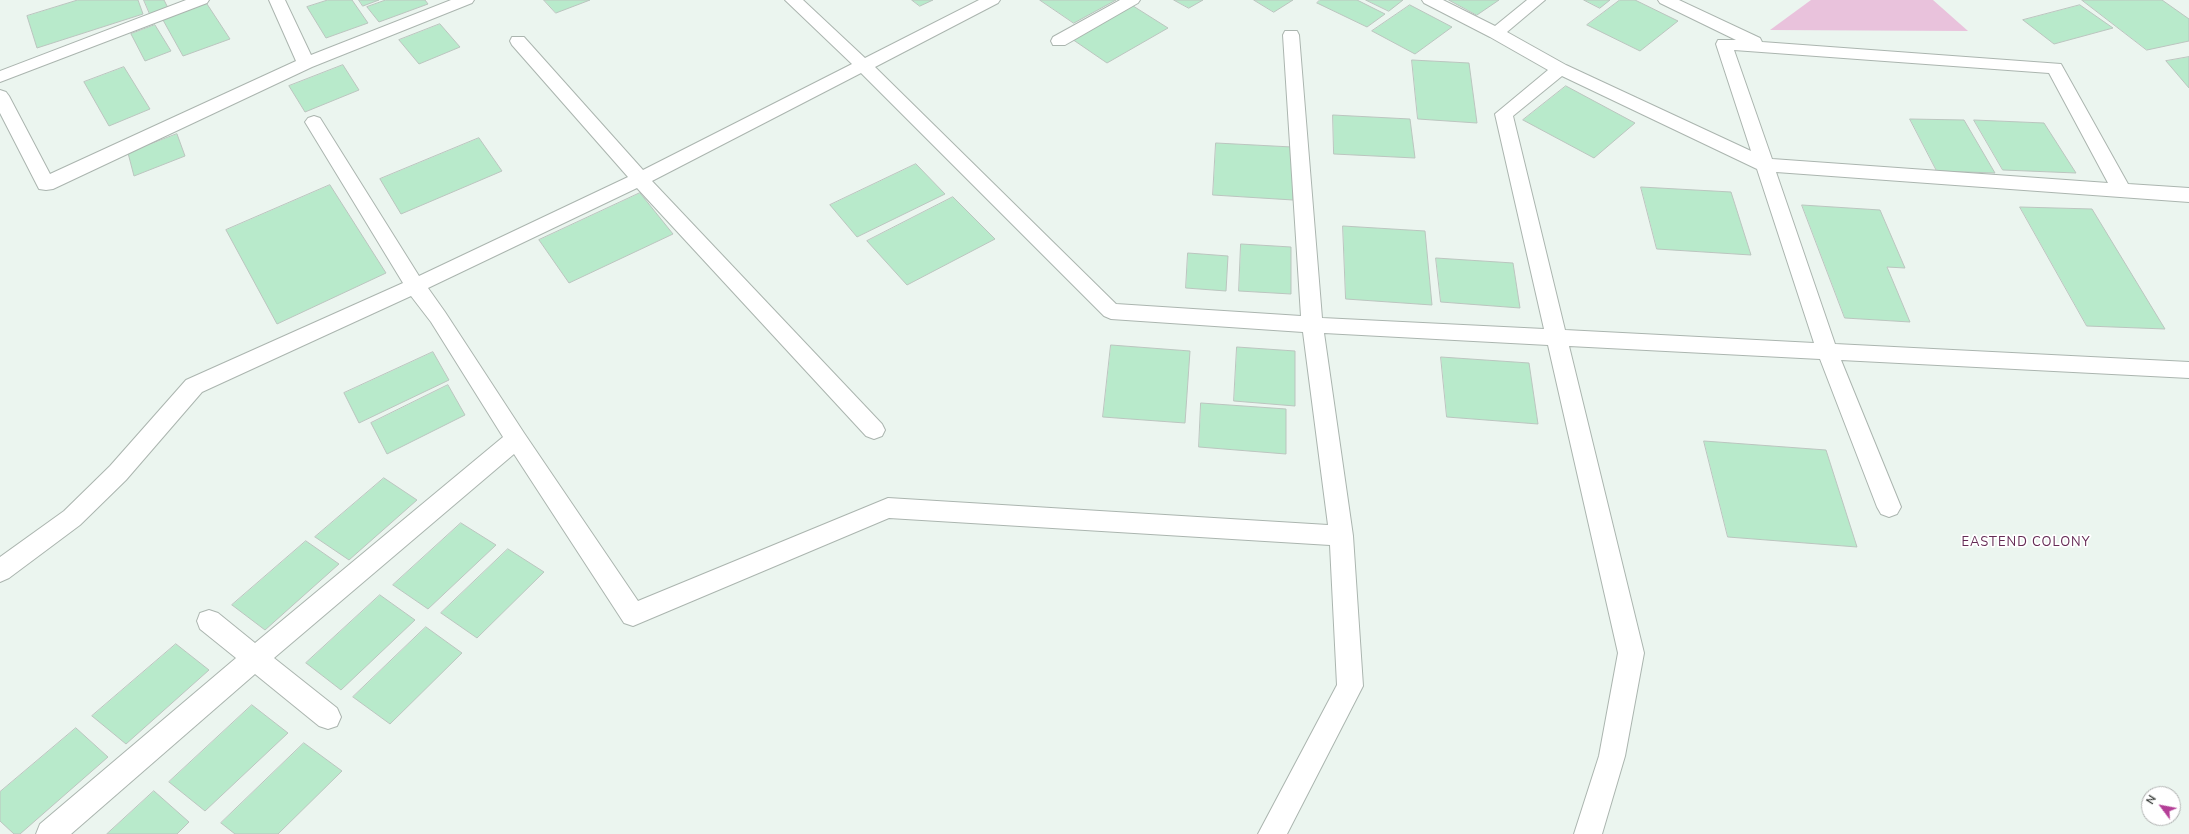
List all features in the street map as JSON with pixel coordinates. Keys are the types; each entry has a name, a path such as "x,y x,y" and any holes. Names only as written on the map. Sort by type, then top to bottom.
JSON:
{"street":[{"path":"0,77 201,0"},
{"path":"277,0 306,63"},
{"path":"0,96 46,184 306,63 446,4 466,0"},
{"path":"793,0 864,66 1111,311 1312,325 2189,370"},
{"path":"1059,41 1132,0"},
{"path":"1430,0 1496,33 1560,69 1764,164 2189,195"},
{"path":"1496,33 1537,0"},
{"path":"1666,0 1765,47"},
{"path":"0,571 72,518 118,473 194,386 415,286 640,179 864,66 987,1"},
{"path":"1272,834 1350,686 1341,536 1312,325 1291,35"},
{"path":"518,41 640,179 874,430"},
{"path":"1889,507 1827,351 1724,44 2055,68 2122,190"},
{"path":"1560,69 1504,114 1631,653 1612,756 1588,834"},
{"path":"314,122 415,286 438,317 516,439 633,615 888,508 1341,536"},
{"path":"50,834 255,658 516,439"},
{"path":"209,621 328,717"}],"shaded area":[{"path":"1811,0 1933,0 1968,31 1770,30"}],"building":[{"path":"78,0 138,0 143,14 37,48 27,16"},
{"path":"144,0 164,0 168,8 150,14"},
{"path":"328,0 352,0 368,23 326,38 307,7"},
{"path":"359,0 379,0 363,6"},
{"path":"386,0 425,0 428,4 379,22 367,7"},
{"path":"544,0 590,0 556,13"},
{"path":"912,0 933,0 920,6"},
{"path":"1040,0 1116,0 1074,23"},
{"path":"1174,0 1203,0 1189,8"},
{"path":"1254,0 1293,0 1274,12"},
{"path":"1320,0 1357,0 1385,14 1367,27 1317,3"},
{"path":"1366,0 1403,0 1389,11"},
{"path":"1449,0 1499,0 1477,15"},
{"path":"1584,0 1610,0 1600,8"},
{"path":"1620,0 1635,0 1678,21 1640,51 1587,25"},
{"path":"2082,0 2162,0 2189,19 2189,41 2147,50"},
{"path":"207,4 230,39 183,56 163,20"},
{"path":"1130,4 1168,28 1107,63 1069,37"},
{"path":"1410,5 1452,27 1415,54 1372,31"},
{"path":"2080,5 2113,28 2054,44 2023,20"},
{"path":"440,24 460,47 419,64 399,40"},
{"path":"155,25 171,51 145,61 131,34"},
{"path":"2189,57 2189,88 2166,61"},
{"path":"1412,60 1469,63 1477,123 1418,119"},
{"path":"343,65 359,90 305,112 289,86"},
{"path":"124,67 150,109 109,126 84,82"},
{"path":"1566,86 1635,123 1594,158 1523,120"},
{"path":"1333,115 1410,119 1415,158 1334,154"},
{"path":"1910,119 1964,120 1995,173 1937,171"},
{"path":"1974,120 2044,123 2076,173 2003,170"},
{"path":"177,134 185,156 134,176 128,153"},
{"path":"479,138 502,171 401,214 380,179"},
{"path":"1216,143 1292,147 1293,200 1213,195"},
{"path":"916,164 945,194 857,237 830,205"},
{"path":"330,185 386,273 277,324 226,230"},
{"path":"1641,187 1731,192 1751,255 1657,249"},
{"path":"640,193 673,234 569,283 539,240"},
{"path":"953,197 995,239 907,285 867,241"},
{"path":"1802,205 1880,210 1905,268 1887,267 1910,322 1845,318"},
{"path":"2020,207 2092,209 2165,329 2087,326"},
{"path":"1343,226 1425,231 1432,305 1346,299"},
{"path":"1241,244 1291,247 1291,294 1239,291"},
{"path":"1188,253 1228,256 1226,291 1186,288"},
{"path":"1436,258 1513,263 1520,308 1441,302"},
{"path":"1111,345 1190,351 1185,423 1103,417"},
{"path":"1237,347 1295,351 1295,406 1234,401"},
{"path":"433,352 449,380 359,423 344,393"},
{"path":"1441,357 1529,363 1538,424 1447,417"},
{"path":"448,385 465,415 387,454 371,423"},
{"path":"1201,403 1286,409 1286,454 1199,447"},
{"path":"1704,441 1826,450 1857,547 1728,537"},
{"path":"384,478 417,500 349,560 315,537"},
{"path":"461,523 496,545 428,609 393,585"},
{"path":"306,541 339,564 265,630 232,605"},
{"path":"508,549 544,572 477,638 441,613"},
{"path":"380,595 415,620 341,690 306,663"},
{"path":"426,627 462,653 390,724 353,697"},
{"path":"176,644 209,670 126,744 92,716"},
{"path":"252,705 288,733 205,811 169,782"},
{"path":"76,728 108,757 20,834 14,834 0,821 0,792"},
{"path":"304,743 342,771 278,834 235,834 221,823"},
{"path":"154,791 189,822 177,834 107,834"}],"district":[{"name":"EASTEND COLONY","path":"2026,543"}]}
